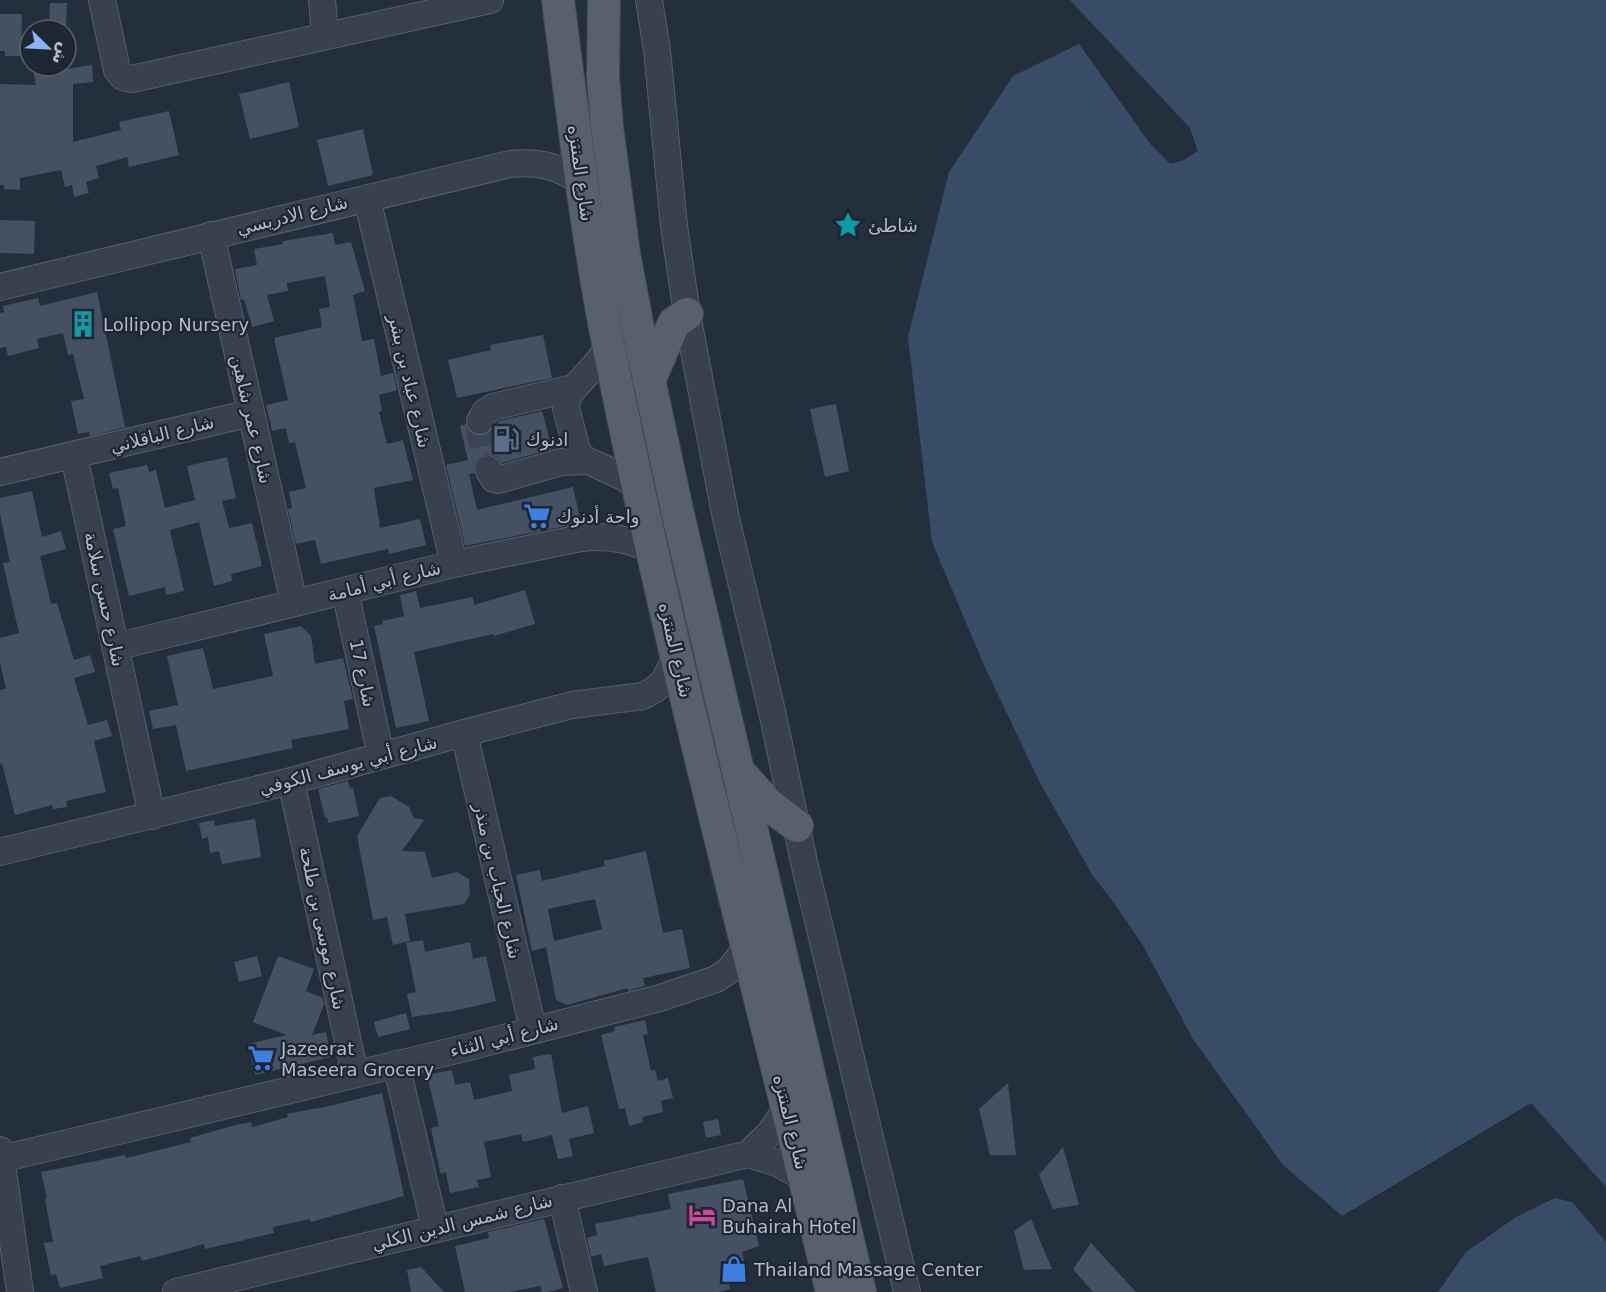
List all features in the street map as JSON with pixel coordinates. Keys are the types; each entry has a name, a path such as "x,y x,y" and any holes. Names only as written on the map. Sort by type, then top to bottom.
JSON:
{"main road":[{"name":"شارع المنتزه","path":"558,0 582,183 609,346 639,488 746,946 832,1292"},
{"path":"584,0 590,33 603,76"},
{"name":"شارع المنتزه","path":"604,0 603,76 607,127 624,254 649,381 860,1292"},
{"path":"649,381 674,323 687,314"},
{"path":"739,771 763,799 797,826"}],"street":[{"path":"102,0 117,70 123,77 132,79 490,0"},
{"path":"322,0 325,35"},
{"path":"649,0 657,50 674,226 687,314 725,514 907,1292"},
{"name":"شارع الادريسي","path":"0,287 510,164 541,163 570,174 582,183"},
{"name":"شارع عباد بن بشر","path":"366,198 454,564"},
{"name":"شارع عمر شاهين","path":"211,235 294,603"},
{"path":"609,346 568,395 566,408 577,450 582,458 623,477 639,488"},
{"path":"480,421 485,412 493,407 573,388"},
{"name":"شارع الباقلاني","path":"74,456 251,413"},
{"path":"0,472 74,456"},
{"name":"شارع حسن سلامة","path":"74,456 152,816"},
{"path":"488,469 491,476 498,480 561,462 587,461"},
{"name":"شارع أبي أمامة","path":"115,647 454,564 596,536 627,539 653,551"},
{"name":"شارع 17","path":"345,591 381,756"},
{"name":"شارع أبي يوسف الكوفي","path":"0,852 291,781 581,703 643,696 664,681 678,655"},
{"name":"شارع الحباب بن منذر","path":"464,733 532,1029"},
{"name":"شارع موسى بن طلحة","path":"291,781 355,1074"},
{"name":"شارع أبي الثناء","path":"1,1154 396,1065 660,998 716,979 738,959 746,946"},
{"path":"396,1065 435,1228"},
{"path":"787,1107 770,1133 748,1154 777,1163 805,1178"},
{"path":"1,1154 20,1292"},
{"name":"شارع شمس الدين الكلي","path":"176,1292 202,1289 435,1228 748,1154"},
{"path":"562,1198 584,1292"}],"water":[{"path":"1070,0 1606,0 1606,1187 1531,1103 1342,1216 1283,1165 1193,1039 1142,944 1093,876 1039,781 984,665 932,542 908,337 949,172 1013,76 1079,44 1151,145 1170,164 1184,160 1198,151 1190,128"},
{"path":"1555,1198 1572,1202 1606,1242 1606,1292 1438,1292 1466,1252 1516,1217"}],"building":[{"path":"50,3 67,3 66,18 49,18"},
{"path":"0,14 22,14 22,18 18,18 18,56 5,56 5,51 0,51"},
{"path":"92,65 93,82 73,84 73,142 121,130 119,122 169,111 179,155 129,167 127,157 96,166 99,178 86,182 89,193 74,197 72,185 65,187 61,170 20,178 20,190 4,189 4,185 0,185 0,84 36,85 35,78 78,78 78,67"},
{"path":"289,82 299,127 250,139 239,94"},
{"path":"363,129 373,175 328,186 317,140"},
{"path":"0,220 35,221 34,254 0,253"},
{"path":"333,233 335,245 351,242 365,291 353,295 362,341 374,339 381,376 393,373 397,390 379,395 382,411 379,412 387,444 403,440 413,480 374,488 380,528 420,519 426,545 389,554 388,549 321,564 315,540 296,544 288,509 292,508 289,492 306,488 295,442 289,443 286,428 272,431 266,405 288,400 274,338 322,327 319,309 330,307 325,276 287,283 288,291 267,295 274,321 252,327 244,299 241,300 235,269 257,265 254,249 283,244 283,241"},
{"path":"97,292 125,427 90,436 89,432 78,434 71,401 84,399 73,354 68,355 63,333 37,339 39,348 8,356 6,347 0,348 0,313 4,312 3,306 38,298 40,306"},
{"path":"543,335 552,378 457,398 448,360 491,350 490,345"},
{"path":"836,404 849,471 825,477 810,409"},
{"path":"542,411 552,449 502,463 495,456 487,454 480,457 475,462 474,473 469,474 477,510 573,487 581,523 465,546 446,465 468,460 460,426 466,424 472,434 481,436 488,434 499,421"},
{"path":"227,457 236,498 222,501 229,528 252,523 262,566 231,574 232,581 214,586 199,522 170,530 184,591 166,595 165,587 129,596 113,529 126,526 118,488 113,489 109,473 147,465 149,472 156,470 165,508 195,500 187,466"},
{"path":"32,491 42,537 61,531 66,549 40,556 51,604 57,603 74,660 90,655 95,672 74,678 88,725 107,720 112,736 94,741 106,792 66,801 67,807 53,809 52,805 15,815 2,763 0,764 0,690 6,689 0,662 0,638 19,633 3,563 10,562 0,514 0,498"},
{"path":"525,590 535,624 494,636 493,634 414,652 429,721 396,728 374,626 383,624 382,621 404,616 400,595 416,591 420,608 473,597 474,605"},
{"path":"301,626 311,636 315,664 343,658 353,699 344,701 349,729 291,740 293,748 186,771 176,725 153,729 149,711 178,705 167,656 203,648 213,689 273,676 264,634"},
{"path":"348,781 350,789 353,788 359,816 328,823 318,789"},
{"path":"391,796 409,807 414,818 424,820 402,851 425,852 432,878 457,872 469,879 470,894 464,904 405,914 410,941 393,945 387,917 373,920 357,836 380,798"},
{"path":"255,819 261,857 222,864 219,851 210,853 208,837 202,839 199,823 214,820 215,826"},
{"path":"646,851 663,933 682,929 690,968 643,978 645,986 628,991 628,988 567,1005 556,1000 546,947 532,951 516,875 540,870 542,881 605,866 604,861","holes":["595,899 602,929 554,941 548,909"]},
{"path":"423,940 425,952 470,942 473,959 486,956 496,1001 412,1017 407,994 416,992 406,943"},
{"path":"257,956 262,976 239,982 234,962"},
{"path":"278,956 314,969 306,991 323,998 324,1004 312,1035 326,1032 331,1057 255,1075 248,1044 287,1035 253,1022"},
{"path":"406,1013 410,1029 378,1037 374,1022"},
{"path":"645,1020 648,1034 643,1035 651,1071 655,1070 658,1081 668,1078 673,1098 661,1101 663,1112 642,1117 643,1122 629,1126 625,1108 619,1109 601,1035 615,1031 614,1027"},
{"path":"551,1054 562,1113 588,1106 594,1133 569,1139 573,1156 558,1159 552,1135 523,1142 521,1134 484,1142 491,1177 477,1180 479,1187 450,1193 446,1172 441,1174 431,1128 439,1126 427,1075 452,1070 455,1085 470,1082 474,1100 512,1091 509,1075 535,1069 533,1057"},
{"path":"1008,1083 1016,1155 990,1155 979,1109"},
{"path":"382,1093 404,1196 311,1222 310,1219 273,1227 274,1233 205,1249 204,1244 142,1261 140,1256 100,1266 103,1278 60,1288 56,1274 51,1275 44,1243 53,1242 41,1172 125,1155 126,1158 191,1142 190,1138 232,1126 251,1122 252,1127 288,1117 287,1114"},
{"path":"718,1119 721,1135 706,1138 703,1122"},
{"path":"1063,1147 1079,1205 1053,1209 1039,1175"},
{"path":"743,1179 759,1246 742,1252 748,1279 729,1283 730,1289 718,1292 656,1292 648,1257 604,1266 601,1254 591,1257 587,1238 597,1235 595,1224 671,1209 668,1194"},
{"path":"544,1219 563,1288 548,1292 542,1292 540,1286 510,1292 465,1292 455,1246 489,1238 488,1232"},
{"path":"1031,1219 1052,1269 1024,1270 1014,1231"},
{"path":"1091,1243 1136,1292 1093,1292 1073,1269"},
{"path":"421,1267 444,1292 411,1292 407,1270"}],"tunnel":[{"path":"480,421 479,430 488,469"}],"place":[{"name":"شاطئ","path":"848,225"},
{"name":"Lollipop Nursery","path":"83,324"},
{"name":"ادنوك","path":"506,439"},
{"name":"واحة أدنوك","path":"537,516"},
{"name":"Jazeerat Maseera Grocery","path":"261,1058"},
{"name":"Dana Al Buhairah Hotel","path":"702,1215"},
{"name":"Thailand Massage Center","path":"734,1269"}]}
